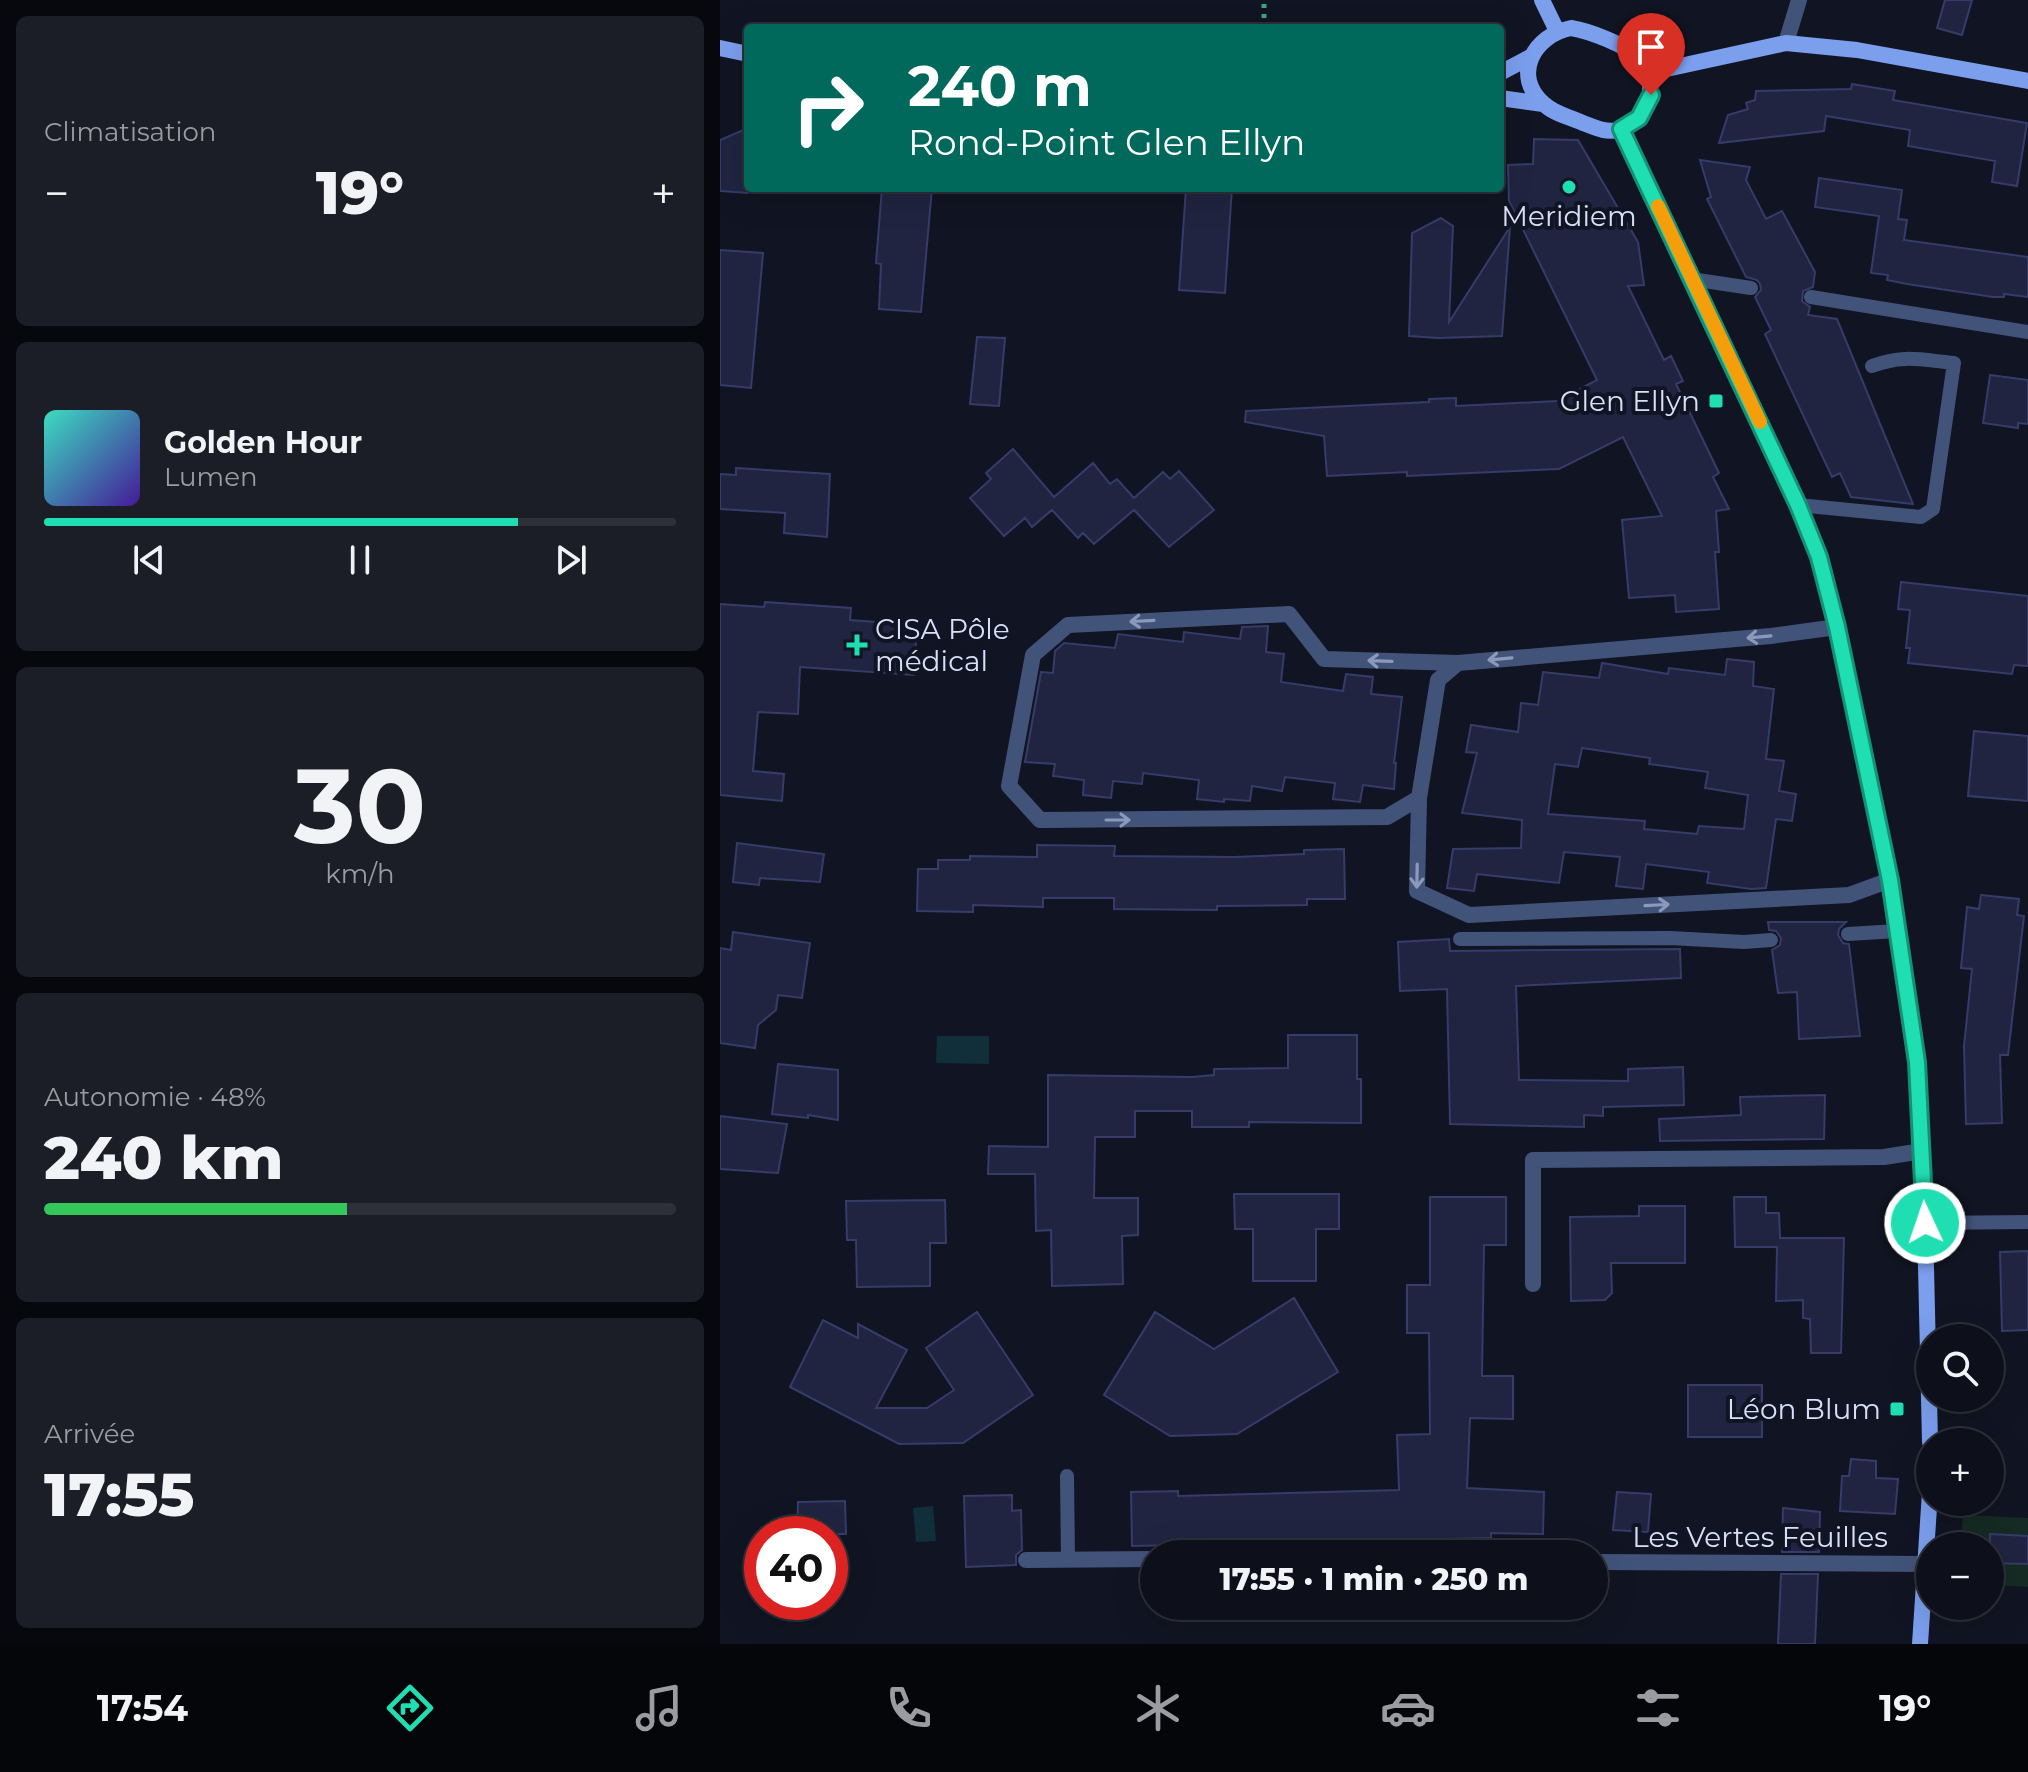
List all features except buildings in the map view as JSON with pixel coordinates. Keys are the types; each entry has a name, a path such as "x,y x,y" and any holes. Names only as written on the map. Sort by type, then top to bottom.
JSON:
{"street":[{"path":"1542,0 1557,31"},
{"path":"1786,43 1799,0"},
{"path":"1504,71 1532,56 1544,39 1557,31 1571,28 1586,31 1635,54 1645,65 1651,95 1647,107 1639,118 1621,129 1603,131 1555,111 1543,104 1535,94 1530,79 1532,56"},
{"path":"1648,73 1786,43 1857,50 2028,81"},
{"path":"720,48 744,53"},
{"path":"720,60 744,53"},
{"path":"1504,99 1543,104"},
{"path":"1621,129 1798,505 1819,557 1837,627 1890,880 1917,1062 1925,1223 1930,1428"},
{"path":"1419,798 1387,817 1040,820 1009,786 1033,655 1068,625 1289,614 1324,659 1458,663 1771,636 1837,627"},
{"path":"1458,663 1438,680 1419,798 1417,891 1469,915 1849,895 1890,880"},
{"path":"1533,1284 1533,1160 1884,1157 1922,1151"},
{"path":"1026,1560 1140,1559"},
{"name":"Les Vertes Feuilles","path":"1608,1562 1916,1564"},
{"path":"1920,1644 1922,1620"}],"lane":[{"path":"1691,279 1751,288"},
{"path":"1811,297 2028,332"},
{"path":"1798,505 1921,517 1933,509 1954,363 1891,358 1872,366"},
{"path":"1848,934 1897,931"},
{"path":"1460,939 1771,940"},
{"path":"1925,1223 2028,1222"},
{"path":"1067,1476 1068,1559"}],"path":[{"path":"1264,0 1264,24"}],"green space":[{"path":"1963,1516 2028,1518 2028,1587 2004,1586 2004,1532 1961,1532"}],"water":[{"path":"937,1036 989,1036 989,1064 936,1063"},
{"path":"933,1506 936,1541 916,1542 913,1508"}],"slow traffic":[{"path":"1658,206 1760,422"}],"place":[{"name":"Meridiem","path":"1569,187"},
{"name":"Glen Ellyn","path":"1716,401"},
{"name":"CISA Pôle médical","path":"857,645"},
{"name":"Léon Blum","path":"1897,1409"}],"route":[{"path":"1651,95 1639,118 1621,129 1798,505 1819,557 1837,627 1890,880 1917,1062 1925,1223"}]}
